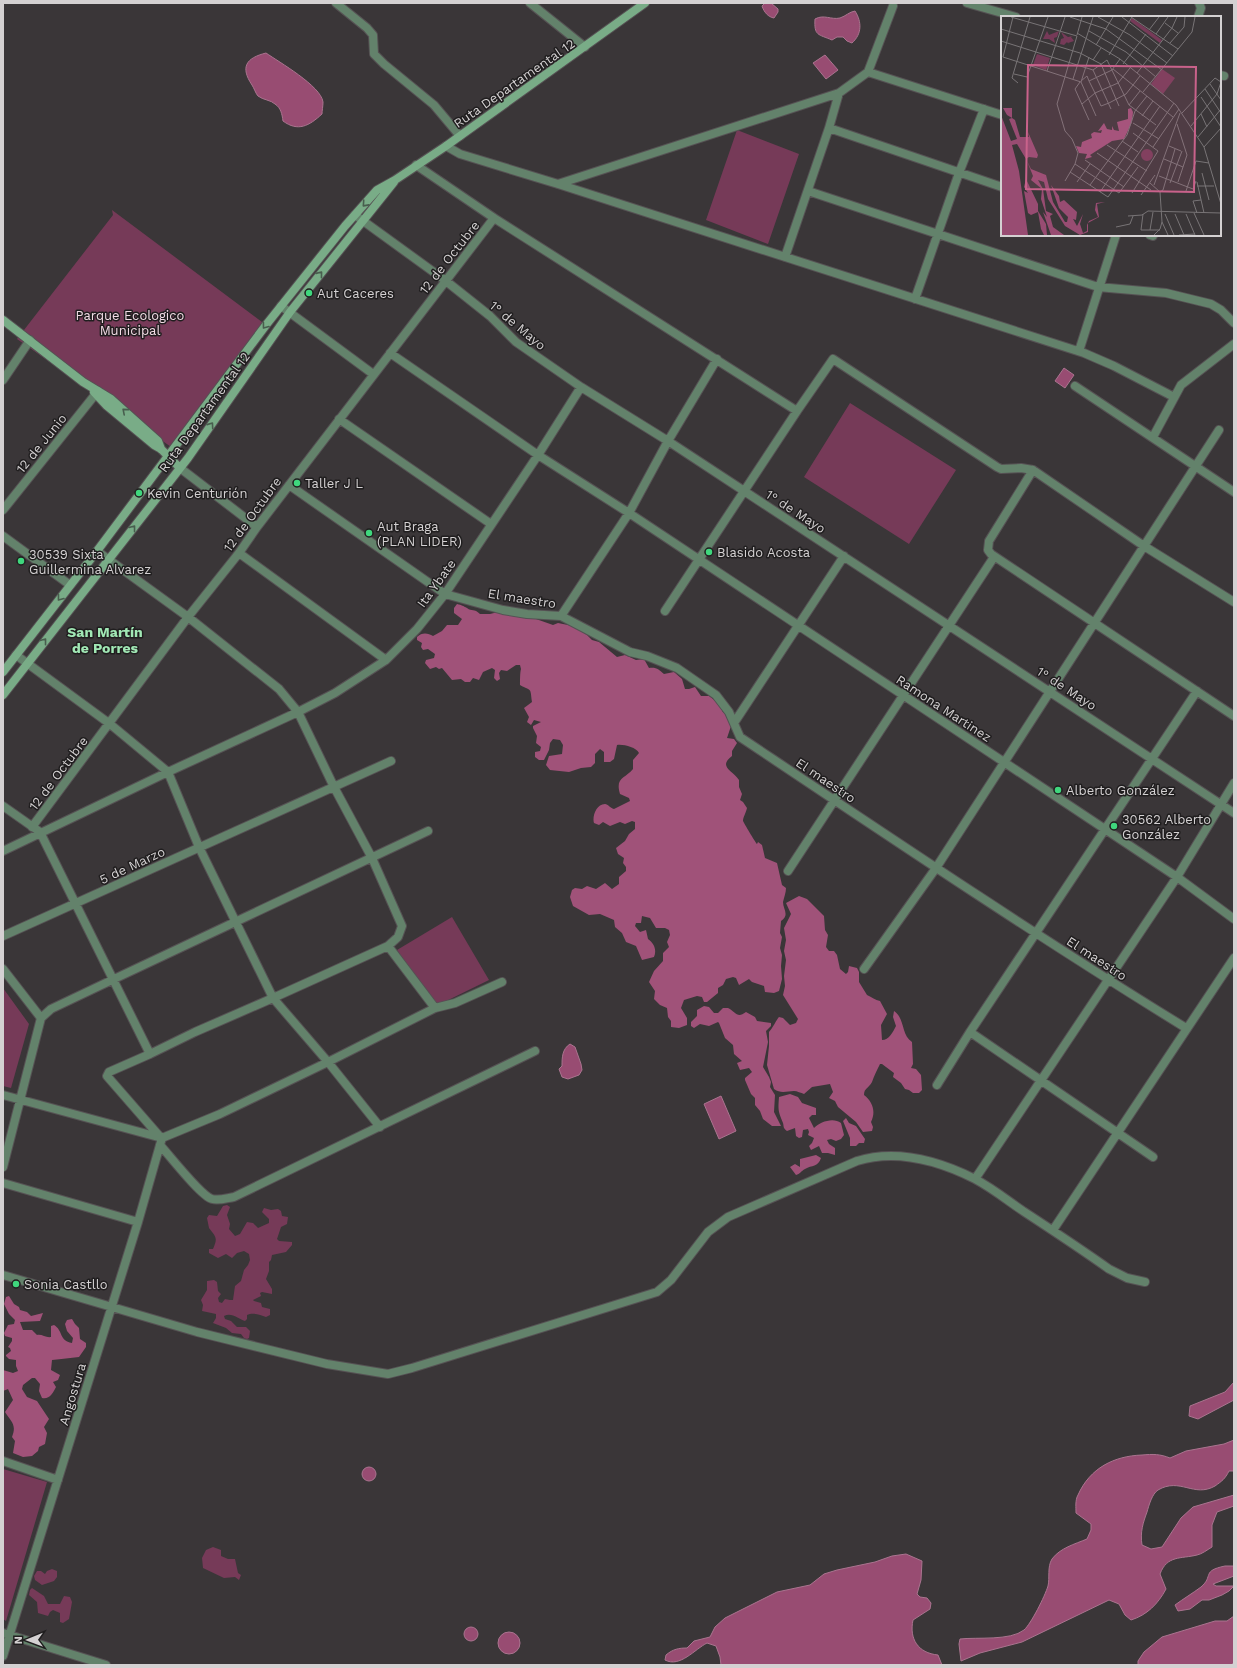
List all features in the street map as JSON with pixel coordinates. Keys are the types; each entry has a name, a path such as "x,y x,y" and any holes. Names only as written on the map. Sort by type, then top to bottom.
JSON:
{"main road":[{"name":"Ruta Departamental 12","path":"3,672 97,551 281,306 377,190 395,180 446,146 645,3"},
{"name":"Ruta Departamental 12","path":"3,695 27,662 180,468 290,312 364,221 395,180"},
{"path":"3,320 96,392 111,399 158,441 168,457 180,468"}],"street":[{"path":"336,3 367,28 373,35 374,54 384,64 434,104 460,136"},
{"path":"530,3 585,47"},
{"path":"967,3 1012,16"},
{"path":"1198,16 1201,8 1199,3"},
{"path":"558,184 839,93 868,72 893,6"},
{"path":"868,72 1001,115"},
{"path":"785,257 829,128 839,93"},
{"path":"914,299 984,109"},
{"path":"829,128 959,174 1001,187"},
{"path":"446,146 455,152 1079,351 1114,366 1174,397"},
{"path":"416,165 494,218 651,320 717,359 797,411"},
{"path":"808,191 1098,287 1166,293 1211,304 1221,310 1234,322"},
{"name":"1° de Mayo","path":"355,215 446,281 490,316 516,342 580,387 668,441 1234,813"},
{"name":"12 de Octubre","path":"32,827 188,617 239,553 373,374 494,218"},
{"path":"1079,351 1098,287 1116,236"},
{"path":"281,306 373,374"},
{"path":"3,380 30,340"},
{"path":"1153,437 1181,385 1234,344"},
{"name":"Ramona Martinez","path":"390,353 538,455 629,513 1177,877 1234,919"},
{"path":"561,616 629,513 668,441 717,359"},
{"path":"665,610 833,359 997,467 1001,469 1021,468 1033,470 1144,546 1234,602"},
{"path":"1075,386 1234,492"},
{"name":"Ita Ybate","path":"3,851 40,832 298,712 335,693 386,660 417,629 445,594 538,455 580,387"},
{"name":"12 de Junio","path":"3,510 96,392"},
{"path":"339,419 491,524"},
{"path":"864,969 936,868 1219,430"},
{"path":"180,468 257,527"},
{"path":"1033,470 989,541 988,550 994,557 1197,690 1234,716"},
{"name":"El maestro","path":"289,485 445,594 503,610 527,614 561,616 630,652 647,656 677,668 716,695 724,704 740,736 1036,934 1186,1028"},
{"path":"3,536 70,585"},
{"path":"97,551 109,558 188,617 279,689 298,712 334,787 372,858 402,926 398,937 388,946 109,1072 107,1076 201,1192 211,1199 218,1200 234,1197 536,1051"},
{"path":"239,553 386,660"},
{"path":"734,723 844,556"},
{"path":"788,871 994,557"},
{"path":"16,655 110,724 168,772 199,847 273,998 328,1062 380,1127"},
{"path":"937,1085 970,1032 1197,690"},
{"name":"5 de Marzo","path":"3,936 391,761"},
{"path":"975,1179 1177,877 1234,783"},
{"path":"3,806 40,832 150,1054"},
{"path":"3,1167 41,1018 51,1009 428,831"},
{"path":"388,946 435,1008"},
{"path":"1053,1230 1234,958"},
{"path":"3,969 41,1018"},
{"path":"3,1095 161,1142 328,1062 435,1008 455,1003 502,982"},
{"path":"970,1032 1153,1157"},
{"name":"Angostura","path":"3,1656 6,1634 58,1480 138,1222 161,1142"},
{"path":"3,1275 197,1332 327,1364 388,1374 412,1368 657,1292 671,1280 708,1232 728,1217 857,1161 886,1155 908,1157 941,1165 975,1179 1109,1269 1127,1278 1145,1282"},
{"path":"3,1183 138,1222"},
{"path":"3,1461 58,1480"},
{"path":"6,1634 106,1665"}],"green space":[{"path":"737,130 799,154 768,244 706,220"},
{"name":"Parque Ecologico Municipal","path":"112,210 266,325 174,449 17,339 113,215"},
{"path":"850,403 956,470 909,544 804,477"},
{"path":"452,917 489,980 436,1006 397,950"},
{"path":"3,988 29,1024 11,1088 3,1086"},
{"path":"227,1205 230,1207 227,1215 230,1224 229,1229 235,1236 240,1234 247,1222 253,1223 258,1228 269,1223 269,1219 262,1212 264,1208 271,1210 278,1209 281,1211 282,1216 288,1217 287,1224 281,1227 277,1239 279,1241 292,1242 292,1245 286,1252 272,1255 269,1262 269,1271 266,1279 272,1289 272,1294 262,1292 260,1293 261,1296 253,1300 261,1303 262,1307 270,1309 270,1315 266,1317 256,1314 249,1314 247,1315 247,1319 245,1321 232,1315 224,1316 225,1319 231,1321 237,1327 246,1327 250,1331 249,1338 247,1339 241,1334 232,1333 226,1328 213,1323 216,1318 216,1314 202,1311 203,1305 201,1300 207,1290 207,1281 214,1280 217,1282 218,1291 221,1294 218,1298 219,1302 222,1303 225,1299 233,1300 235,1286 241,1281 244,1270 250,1260 249,1254 244,1251 237,1253 232,1258 226,1254 218,1258 209,1253 209,1249 213,1249 216,1240 209,1228 207,1218 209,1215 217,1216 223,1206"},
{"path":"3,1469 47,1482 6,1621 3,1619"},
{"path":"213,1547 221,1550 221,1556 228,1559 235,1559 238,1573 241,1575 239,1580 235,1577 224,1578 203,1568 202,1558 206,1550"},
{"path":"52,1569 57,1571 57,1577 54,1581 42,1585 35,1580 34,1576 37,1571 41,1571 45,1574 47,1571"},
{"path":"32,1588 44,1596 48,1604 60,1604 64,1596 70,1597 72,1602 69,1619 63,1623 60,1622 60,1613 53,1610 48,1616 38,1613 37,1602 29,1595"}],"shaded area":[{"path":"765,3 771,3 778,9 778,12 774,18 768,15 764,10 762,6"},
{"path":"855,11 859,19 860,28 858,36 852,43 843,37 837,37 832,40 816,32 815,19 821,17 840,18"},
{"path":"266,53 308,82 321,96 323,102 322,114 313,122 299,127 288,124 283,121 279,107 257,95 248,79 246,68 247,64 254,58"},
{"path":"825,55 838,70 826,79 813,63"},
{"path":"1064,368 1074,375 1065,388 1055,381"},
{"path":"457,604 480,614 498,612 512,616 536,619 553,625 558,623 573,626 592,640 599,642 617,657 625,655 636,660 644,659 649,668 656,668 664,674 674,672 682,679 685,689 695,687 701,696 709,696 722,706 722,711 726,715 731,726 727,738 734,739 737,743 732,751 732,756 726,763 726,766 739,780 739,787 742,794 740,800 747,808 743,821 757,844 758,842 762,845 765,858 777,863 782,885 786,888 783,902 786,914 784,919 781,921 780,933 782,937 780,948 782,955 782,979 779,991 774,993 765,992 764,986 752,982 749,979 739,985 736,978 733,977 726,979 723,985 718,988 718,993 707,1002 704,1002 702,997 697,996 684,1000 681,1008 687,1018 687,1025 679,1028 671,1027 671,1021 668,1017 667,1008 660,1005 654,999 655,991 649,982 654,971 663,961 663,953 669,947 667,942 670,935 669,930 665,928 656,928 650,918 642,916 641,923 636,923 635,926 640,932 646,930 648,939 652,943 655,952 654,957 642,960 636,946 626,942 622,933 615,927 614,920 600,914 589,915 573,906 570,897 572,890 575,888 582,889 587,886 596,889 605,883 612,889 619,884 619,877 626,871 626,867 623,863 624,858 618,854 616,848 625,841 629,834 635,829 635,822 632,821 625,824 620,822 610,826 603,822 599,825 594,823 594,818 595,811 599,806 606,804 614,809 630,801 629,798 620,794 619,784 620,781 633,769 633,760 639,753 629,746 617,745 614,759 610,762 604,762 604,752 600,749 595,754 595,763 591,767 581,768 569,772 550,770 546,765 549,756 562,754 563,745 560,740 553,739 544,760 539,760 535,757 535,752 540,751 541,747 536,743 537,736 533,726 541,722 534,720 531,725 527,722 529,717 524,708 532,702 530,690 520,685 520,665 516,665 507,671 501,670 499,673 500,679 497,681 494,678 495,670 492,668 483,672 479,680 473,678 470,682 465,682 461,679 452,680 442,668 439,669 436,667 430,669 425,663 426,660 434,658 435,654 428,649 423,650 421,647 422,643 417,640 417,637 421,634 429,634 433,636 442,631 447,625 458,625 462,619 454,613 454,608"},
{"path":"799,896 807,899 824,916 825,930 828,935 826,947 829,951 834,951 837,955 840,969 846,974 849,966 857,968 859,972 859,982 867,995 880,1001 887,1014 881,1025 882,1040 889,1037 896,1026 893,1017 894,1011 900,1018 906,1035 912,1042 913,1064 911,1068 916,1069 921,1075 922,1090 919,1093 913,1093 905,1089 901,1083 893,1077 894,1073 880,1064 872,1082 864,1093 873,1107 873,1118 871,1122 873,1127 872,1131 863,1132 856,1122 838,1107 835,1101 829,1098 833,1092 830,1084 812,1087 804,1094 795,1091 784,1092 774,1089 767,1065 769,1032 779,1017 783,1018 790,1025 796,1023 798,1019 783,995 785,986 784,976 786,960 784,951 786,940 784,928 791,914 786,903"},
{"path":"704,1006 709,1007 714,1013 718,1013 723,1008 728,1008 738,1015 746,1012 755,1017 757,1021 771,1023 771,1026 766,1031 768,1042 763,1067 769,1077 771,1082 770,1087 775,1095 774,1112 781,1126 772,1126 763,1119 760,1111 755,1105 755,1098 751,1094 745,1080 745,1078 752,1072 749,1068 740,1070 737,1063 742,1061 734,1054 733,1045 725,1038 719,1023 718,1022 709,1026 700,1024 694,1028 691,1026 691,1022 697,1016 697,1010"},
{"path":"570,1044 575,1047 582,1070 579,1075 568,1079 562,1077 559,1069 562,1066 562,1057 565,1048"},
{"path":"790,1094 798,1097 802,1103 816,1108 816,1115 812,1115 809,1118 814,1128 831,1120 841,1123 844,1135 841,1139 836,1141 831,1139 827,1140 829,1144 835,1148 835,1155 822,1153 819,1146 811,1150 809,1146 814,1138 808,1135 808,1129 803,1130 802,1137 799,1138 796,1136 795,1128 787,1131 785,1129 780,1116 778,1105 779,1097"},
{"path":"721,1096 736,1131 719,1139 704,1104"},
{"path":"846,1118 849,1123 856,1126 865,1139 864,1143 859,1143 856,1146 850,1146 850,1138 843,1121"},
{"path":"816,1155 821,1158 820,1161 797,1175 790,1167 795,1164 800,1167 800,1159"},
{"path":"9,1296 20,1310 27,1312 31,1316 43,1313 40,1321 20,1322 23,1330 32,1330 37,1335 51,1337 51,1326 54,1325 57,1327 65,1340 72,1343 73,1338 67,1331 65,1324 67,1320 72,1319 79,1328 80,1339 86,1343 86,1347 79,1357 52,1360 51,1370 60,1375 58,1380 53,1382 56,1387 49,1397 42,1398 39,1391 40,1384 35,1378 32,1378 23,1385 22,1389 27,1397 37,1401 49,1419 44,1427 47,1433 45,1444 39,1447 38,1451 32,1456 23,1457 13,1453 15,1441 12,1437 14,1426 5,1412 13,1400 8,1389 3,1391 3,1370 13,1373 18,1371 16,1360 9,1359 6,1356 11,1351 8,1347 12,1341 12,1338 5,1336 4,1333 8,1325 14,1324 15,1320 9,1314 4,1304 6,1297"},
{"path":"1234,1382 1234,1400 1198,1419 1189,1416 1190,1406 1225,1392"},
{"path":"1234,1440 1234,1471 1229,1471 1223,1480 1215,1486 1200,1490 1180,1486 1166,1487 1158,1490 1152,1497 1143,1524 1141,1536 1142,1545 1151,1549 1162,1547 1181,1518 1193,1507 1234,1495 1234,1506 1217,1512 1212,1525 1212,1547 1203,1553 1175,1559 1166,1564 1160,1574 1166,1589 1156,1604 1147,1612 1131,1620 1125,1615 1119,1604 1109,1600 1022,1642 980,1653 961,1661 959,1644 960,1639 1010,1636 1024,1630 1027,1627 1038,1610 1048,1586 1050,1562 1055,1555 1063,1549 1087,1539 1091,1530 1091,1524 1076,1513 1076,1502 1083,1486 1096,1471 1104,1465 1122,1458 1153,1454 1170,1458 1186,1451 1224,1444"},
{"path":"369,1467 374,1469 376,1474 374,1479 369,1481 364,1479 362,1474 364,1469"},
{"path":"906,1554 922,1561 921,1580 917,1594 920,1597 927,1598 931,1603 930,1609 913,1620 912,1633 916,1644 931,1654 938,1655 942,1665 721,1665 716,1646 707,1643 682,1660 671,1662 665,1660 666,1655 671,1651 687,1648 694,1641 710,1637 715,1627 725,1618 777,1592 810,1585 824,1574 837,1570 875,1562 892,1556"},
{"path":"1225,1566 1234,1566 1234,1576 1213,1584 1216,1586 1234,1586 1229,1591 1209,1600 1202,1600 1190,1609 1178,1611 1175,1605 1201,1587 1207,1580 1210,1572"},
{"path":"1234,1616 1234,1662 1231,1665 1138,1665 1138,1661 1144,1652 1162,1637 1215,1621 1227,1621"},
{"path":"471,1627 476,1629 478,1634 476,1639 471,1641 466,1639 464,1634 466,1629"},
{"path":"509,1632 517,1635 520,1643 517,1651 509,1654 501,1651 498,1643 501,1635"}],"place":[{"name":"Aut Caceres","path":"309,293"},
{"name":"Taller J L","path":"297,483"},
{"name":"Kevin Centurión","path":"139,493"},
{"name":"Aut Braga (PLAN LIDER)","path":"369,533"},
{"name":"Blasido Acosta","path":"709,552"},
{"name":"30539 Sixta Guillermina Alvarez","path":"21,561"},
{"name":"Alberto González","path":"1058,790"},
{"name":"30562 Alberto González","path":"1114,826"},
{"name":"Sonia Castllo","path":"16,1284"}],"district":[{"name":"San Martín de Porres","path":"105,640"}]}
